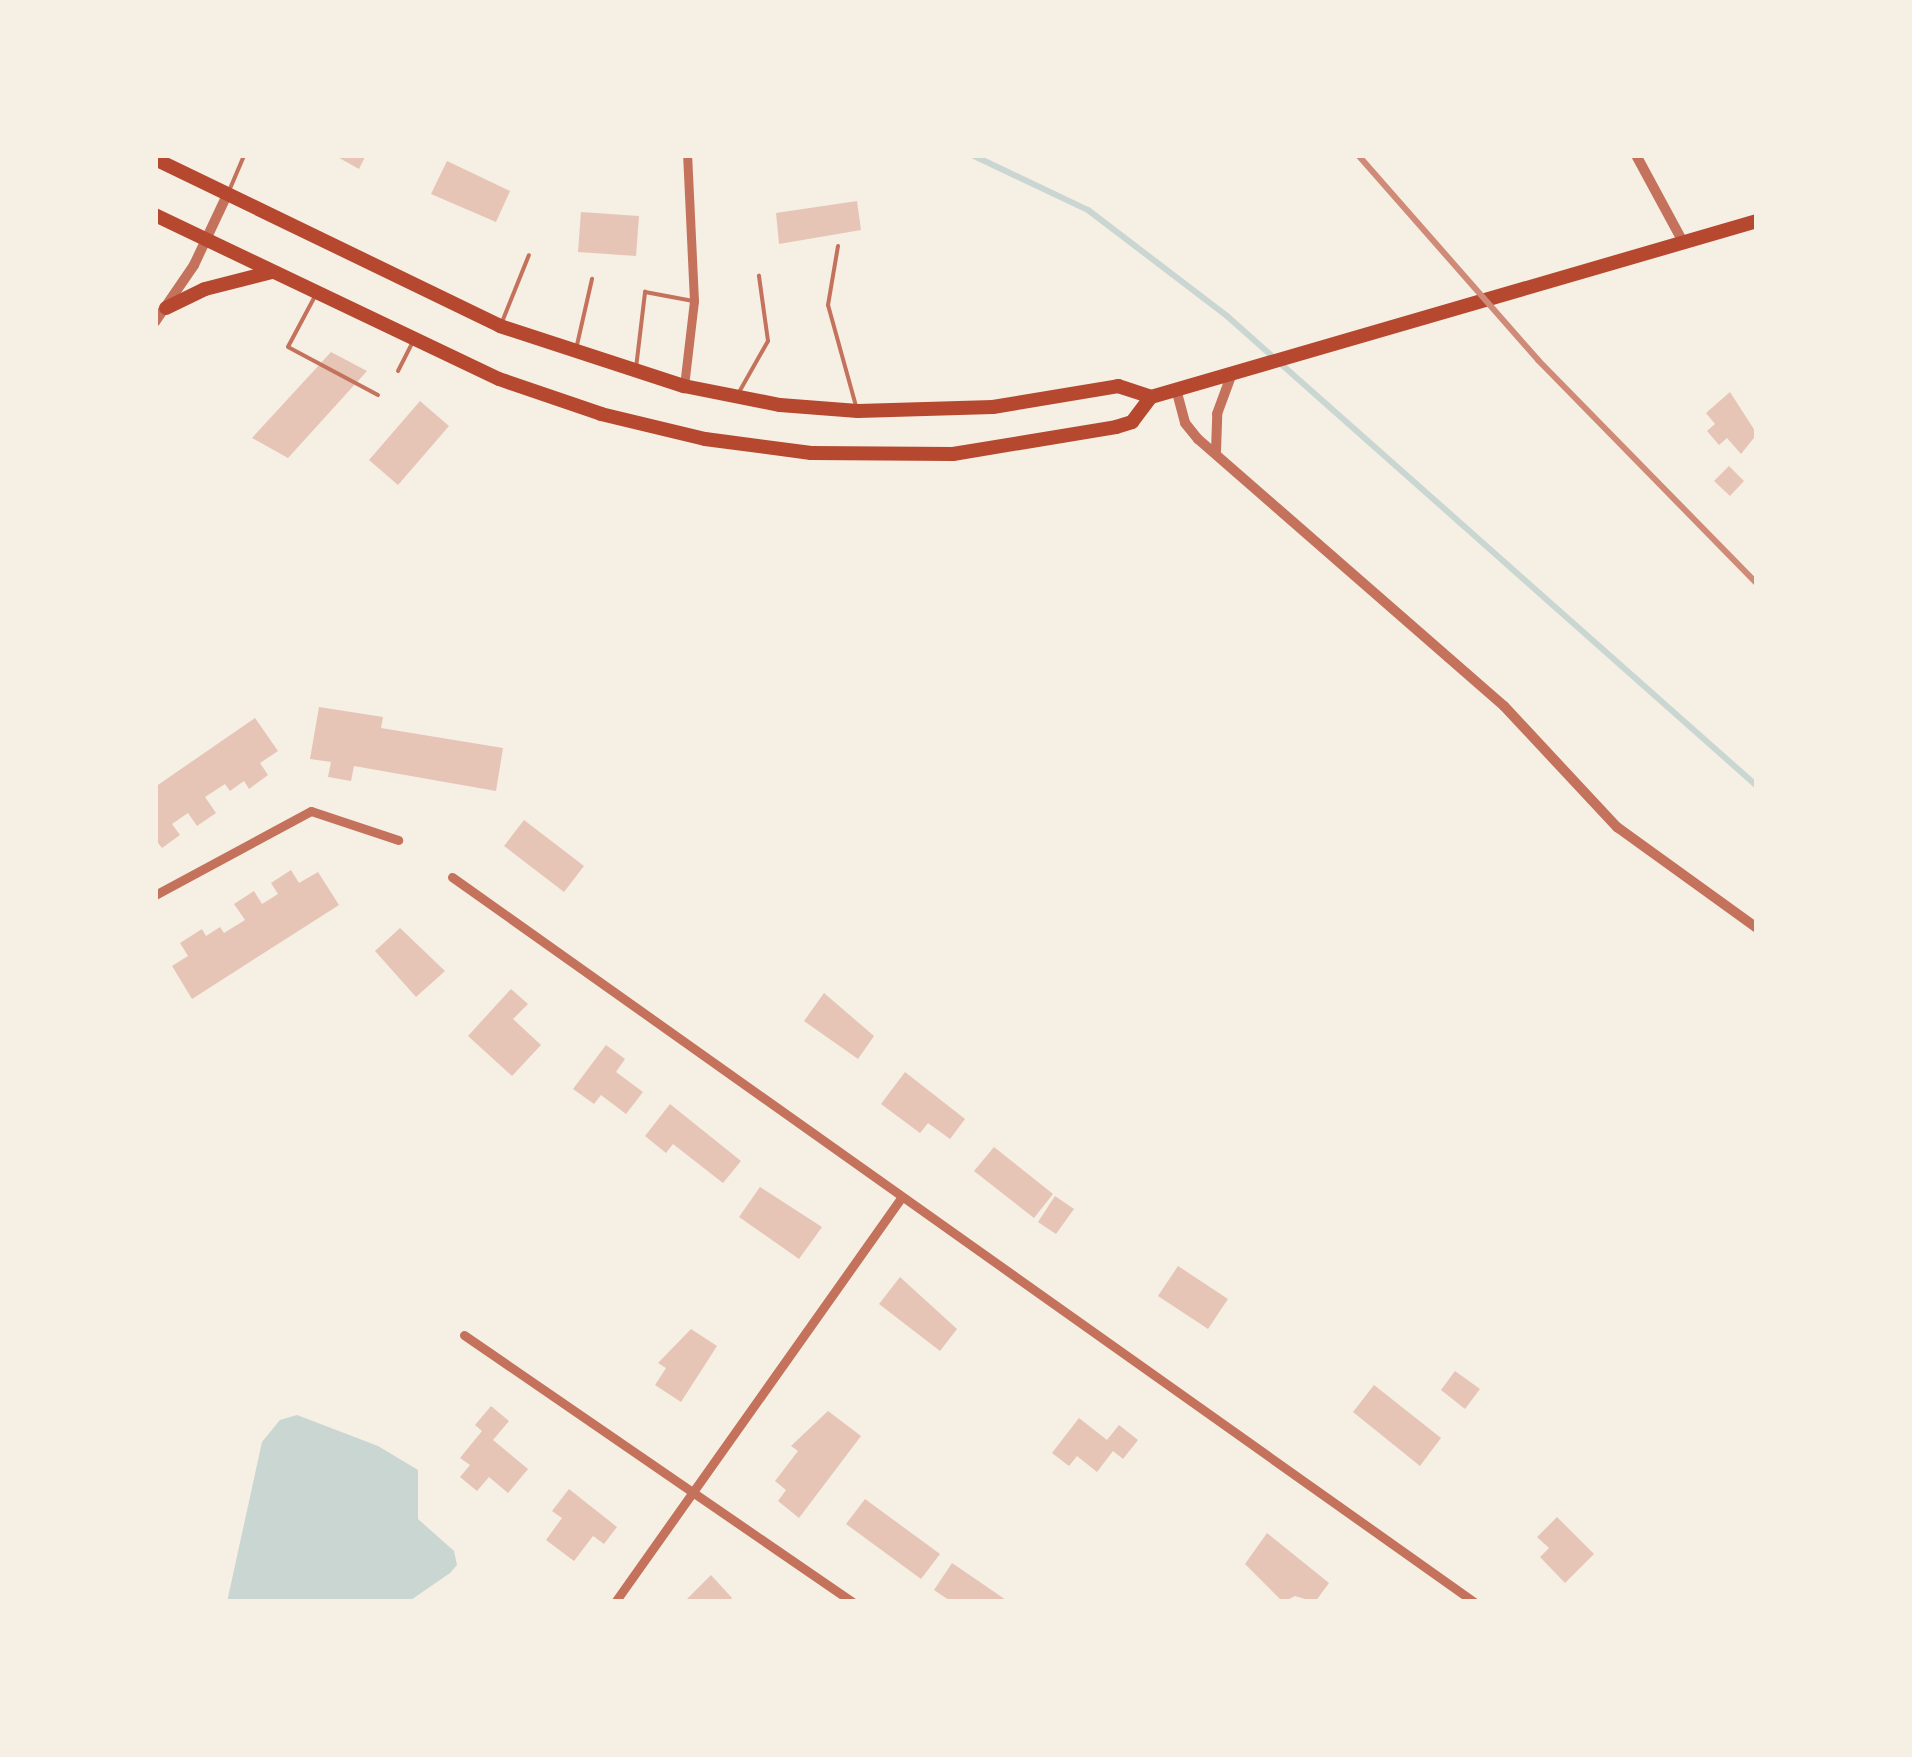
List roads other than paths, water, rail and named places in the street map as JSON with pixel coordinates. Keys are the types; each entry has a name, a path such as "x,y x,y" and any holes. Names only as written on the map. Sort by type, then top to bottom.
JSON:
{"main road":[{"path":"155,159 500,326 574,354 735,397 858,411 992,407 1118,386 1150,396 1757,221"},
{"path":"155,215 414,341 600,414 704,438 811,453 919,456 1016,447 1132,422 1150,396"},
{"path":"166,308 205,289 272,272"}],"street":[{"path":"684,386 694,301 687,155"},
{"path":"1636,155 1684,242"},
{"path":"155,322 206,240 227,195"},
{"path":"1216,452 1218,414 1230,376"},
{"path":"1176,389 1185,423 1504,706 1617,827 1757,928"},
{"path":"155,895 311,810 398,840"},
{"path":"452,877 1474,1602"},
{"path":"615,1602 902,1197"},
{"path":"464,1335 852,1602"}],"lane":[{"path":"227,195 244,155"},
{"path":"838,246 828,305 858,411"},
{"path":"500,326 529,255"},
{"path":"735,397 756,371 768,341 759,276"},
{"path":"574,354 592,279"},
{"path":"636,372 645,292 694,301"},
{"path":"316,294 288,347 378,395"},
{"path":"398,371 414,341"}],"waterway":[{"path":"972,155 1088,210 1227,316 1757,786"}],"railway":[{"path":"1358,155 1538,360 1757,584"}]}
